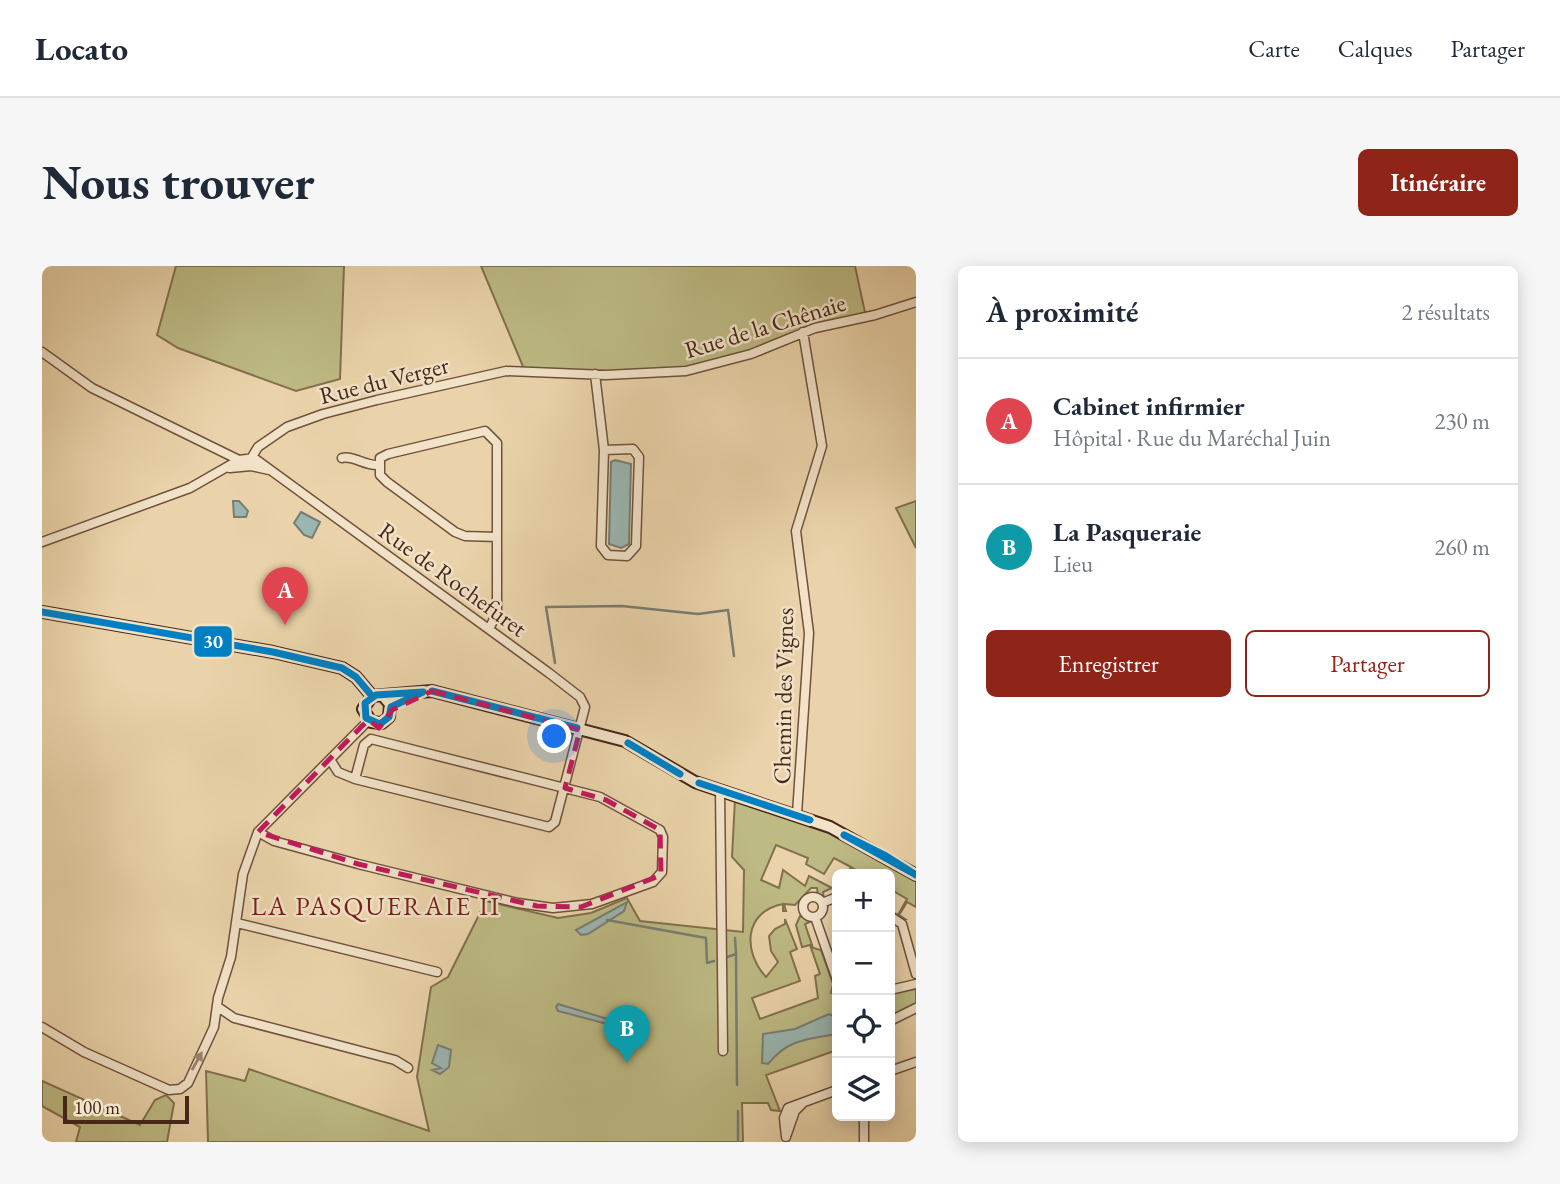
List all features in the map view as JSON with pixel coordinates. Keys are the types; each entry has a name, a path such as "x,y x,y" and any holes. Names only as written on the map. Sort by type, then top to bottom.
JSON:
{"street":[{"name":"Rue de la Chênaie","path":"539,370 595,374 686,371 751,354 803,332 845,320 874,316 916,302"},
{"name":"Chemin des Vignes","path":"797,814 809,633 796,531 822,446 803,332"},
{"path":"42,352 92,388 239,460"},
{"name":"Rue du Verger","path":"229,468 251,462 262,443 281,431 323,414 493,373 539,370"},
{"path":"595,374 604,450 602,550 608,555 627,556 636,546 639,457 633,449 604,450"},
{"path":"489,629 497,613 497,443 485,431 380,458 380,475 387,482 455,532 465,536 496,537"},
{"path":"222,454 229,468"},
{"path":"342,458 348,456 369,466 378,466"},
{"name":"Rue du Verger","path":"42,542 190,488 239,460 251,462"},
{"name":"Rue de Rochefuret","path":"251,462 275,473 580,697 585,711 580,730"},
{"path":"42,612 273,652 342,668 356,677 372,696 384,697 424,691 625,741 687,778 797,814 870,847 916,875"},
{"path":"372,696 363,709 369,720 376,724 384,722 391,707 424,691"},
{"path":"384,697 391,707"},
{"path":"42,1027 84,1052 169,1090 180,1089 188,1083 215,1021 231,957 243,874 258,831 331,761 369,720"},
{"path":"331,761 338,772 355,779 549,827 555,822 580,730"},
{"path":"258,831 286,845 537,906 582,907 653,882 661,875 663,837 660,830 606,800 372,739 364,745 355,779"},
{"path":"720,790 723,1051"},
{"path":"815,917 805,914 804,903 814,898 822,903"},
{"path":"822,903 832,899"},
{"path":"815,917 822,912 822,903"},
{"path":"815,917 832,966"},
{"path":"895,919 902,924 916,974"},
{"path":"236,923 437,972"},
{"path":"895,989 916,984"},
{"path":"218,1007 234,1018 395,1060 408,1068"},
{"path":"895,1018 916,1008"},
{"path":"215,1021 234,1018"},
{"path":"895,1069 916,1062"},
{"path":"786,1140 788,1115 793,1105 832,1092"},
{"path":"864,1121 864,1142"}],"highlighted area":[{"path":"432,691 580,730 565,788 606,800 660,830 661,875 581,907 537,906 358,864 258,832 362,726 369,720 379,728 392,710"}],"shaded area":[{"path":"176,266 344,266 340,379 296,391 178,348 157,335"},
{"path":"481,266 855,266 866,317 845,319 730,360 650,374 524,369"},
{"path":"916,501 916,548 896,508"},
{"path":"735,799 816,826 858,845 916,879 916,907 907,902 899,915 905,919 902,919 895,914 898,915 907,899 895,892 895,869 850,869 851,867 834,858 824,874 806,864 808,858 776,845 761,880 779,888 783,870 805,886 809,876 832,888 823,892 824,898 818,895 817,888 811,888 795,905 784,904 786,911 783,911 783,904 760,915 751,934 753,956 758,967 766,977 778,962 771,951 769,936 785,924 785,919 797,949 790,952 800,981 752,998 760,1019 818,998 815,976 820,974 810,945 802,947 796,925 800,916 812,921 805,924 813,948 821,950 832,981 832,1052 766,1075 780,1111 771,1110 768,1103 742,1103 743,1142 208,1142 206,1071 245,1081 249,1069 429,1131 417,1077 431,987 448,977 486,901 558,918 591,913 627,898 640,921 743,932 744,870 732,857"},
{"path":"916,989 916,1005 895,1016 895,992"},
{"path":"42,1081 140,1125 155,1100 166,1095 174,1103 167,1142 76,1142 80,1127 42,1106"}],"water":[{"path":"615,460 631,464 629,544 621,548 609,544 611,462"},
{"path":"233,501 239,501 248,511 246,517 234,517"},
{"path":"301,512 320,522 312,538 304,535 294,523"},
{"path":"627,902 624,911 588,934 581,935 576,930"},
{"path":"558,1004 611,1020 615,1026 558,1011"},
{"path":"829,1014 832,1016 832,1035 791,1045 768,1064 762,1063 763,1034 795,1029"},
{"path":"438,1045 451,1050 449,1067 440,1074 432,1070 441,1068 432,1063"}],"waterway":[{"path":"555,663 546,607 622,606 698,614 728,610 734,656"},
{"path":"607,920 706,938 707,963 714,961"},
{"path":"735,938 736,954"},
{"path":"727,957 736,954 737,1085"},
{"path":"738,1111 738,1142"}],"transit line":[{"name":"30","path":"42,612 273,652 342,668 356,677 372,696"},
{"name":"30","path":"432,691 577,728"},
{"name":"30","path":"432,691 577,728"},
{"name":"30","path":"423,692 391,707 389,717 380,724 366,718 365,703 376,695 423,692"},
{"name":"30","path":"628,743 680,774"},
{"name":"30","path":"628,743 680,774"},
{"name":"30","path":"699,783 753,801"},
{"name":"30","path":"699,783 753,801"},
{"name":"30","path":"753,801 810,820"},
{"name":"30","path":"753,801 810,820"},
{"name":"30","path":"844,835 886,856 916,875 844,835"}],"place":[{"name":"Cabinet infirmier","path":"285,625"},
{"name":"La Pasqueraie","path":"627,1063"}],"district":[{"name":"LA PASQUERAIE II","path":"376,906"}]}
